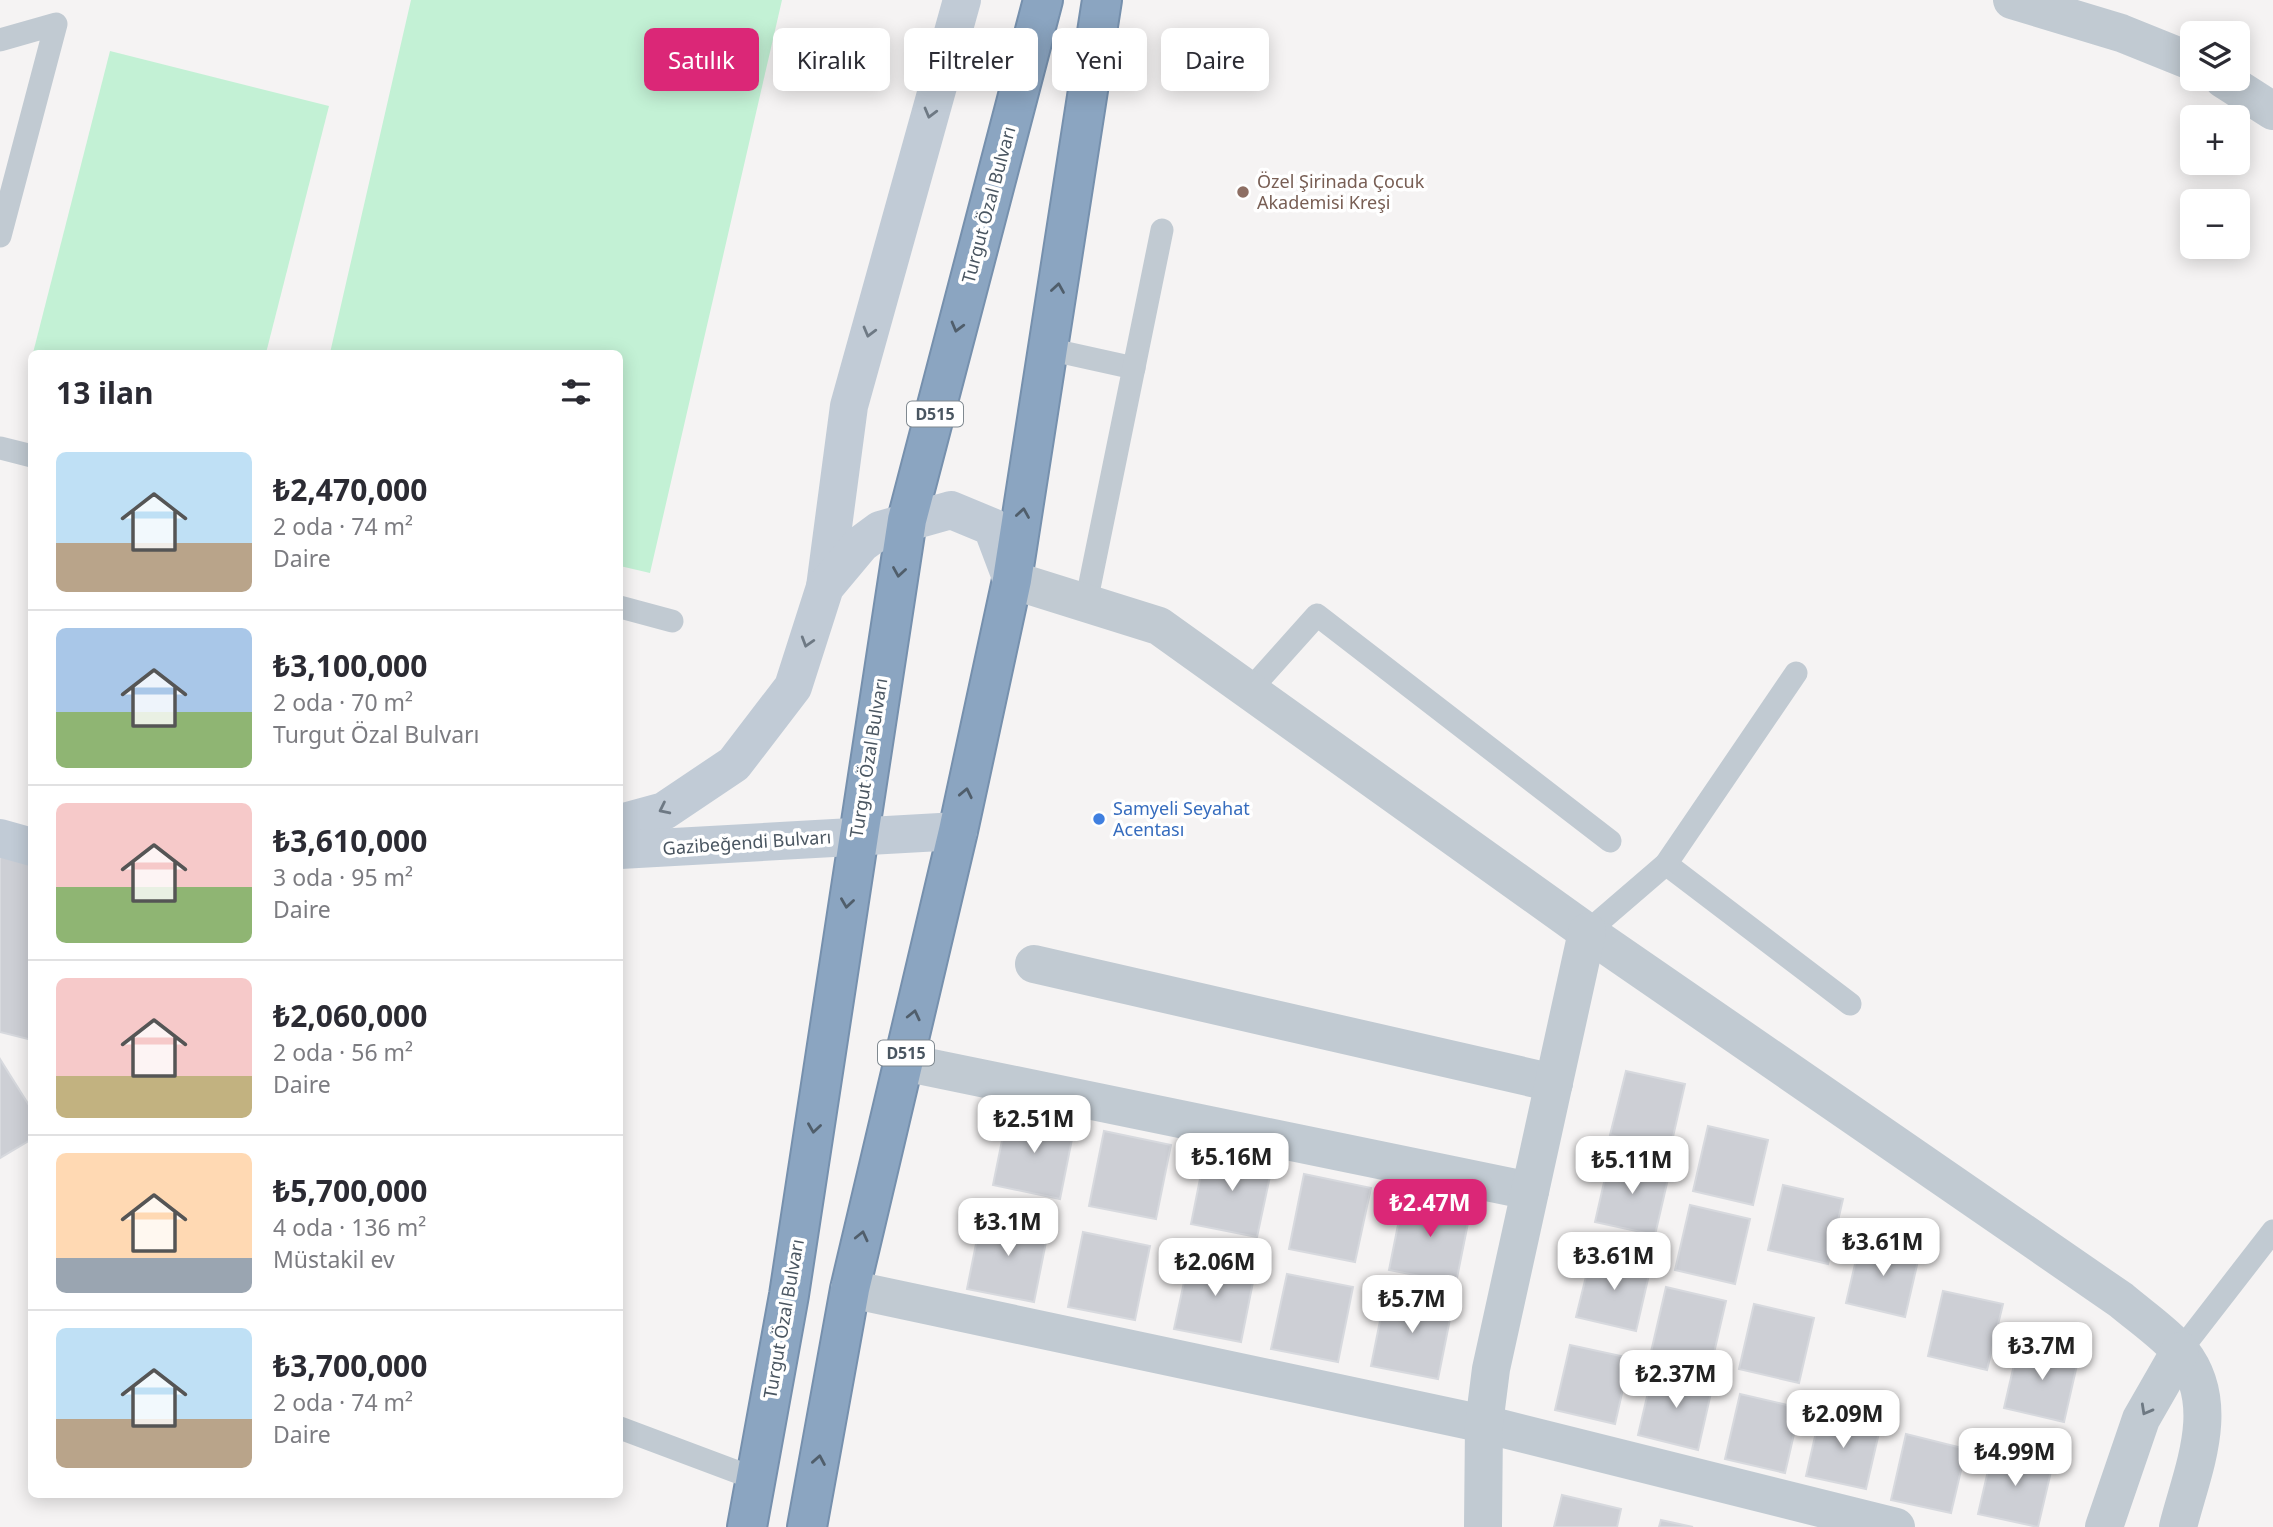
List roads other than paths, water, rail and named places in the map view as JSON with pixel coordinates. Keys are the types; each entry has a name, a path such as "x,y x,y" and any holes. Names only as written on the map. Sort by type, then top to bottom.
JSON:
{"highway":[{"name":"Turgut Özal Bulvarı","path":"747,1527 789,1295 907,520 1043,0"},
{"name":"D515","path":"807,1527 850,1289 958,831 1012,580 1102,0"}],"street":[{"path":"825,587 849,406 961,0"},
{"path":"2012,0 2122,33 2180,57"},
{"path":"2242,91 2273,111"},
{"name":"Gazibeğendi Bulvarı","path":"623,822 664,811 734,764 793,687 825,587 861,544 880,530 907,520 951,510 992,527 1012,580"},
{"path":"1012,580 1159,626 1587,932 2122,1300 2180,1351 2193,1369 2204,1404 2203,1429 2178,1527"},
{"name":"Gazibeğendi Bulvarı","path":"623,850 771,844 857,835 958,831"},
{"path":"0,838 28,846"},
{"path":"1483,1527 1484,1423 1491,1369 1587,932"},
{"path":"1034,964 1554,1083"},
{"path":"903,1062 1530,1191"},
{"path":"850,1289 1484,1423 1896,1527"},
{"path":"2104,1527 2141,1419 2180,1351"}],"lane":[{"path":"0,40 56,24 0,236"},
{"path":"1086,603 1162,230"},
{"path":"1048,349 1134,368"},
{"path":"0,447 28,455"},
{"path":"623,608 672,621"},
{"path":"1248,691 1317,615 1611,841"},
{"path":"1587,932 1666,864 1796,673"},
{"path":"1666,864 1850,1004"},
{"path":"2180,1351 2273,1231"},
{"path":"623,1429 756,1479"}],"place":[{"name":"Özel Şirinada Çocuk Akademisi Kreşi","path":"1243,192"},
{"name":"Samyeli Seyahat Acentası","path":"1099,819"}]}
